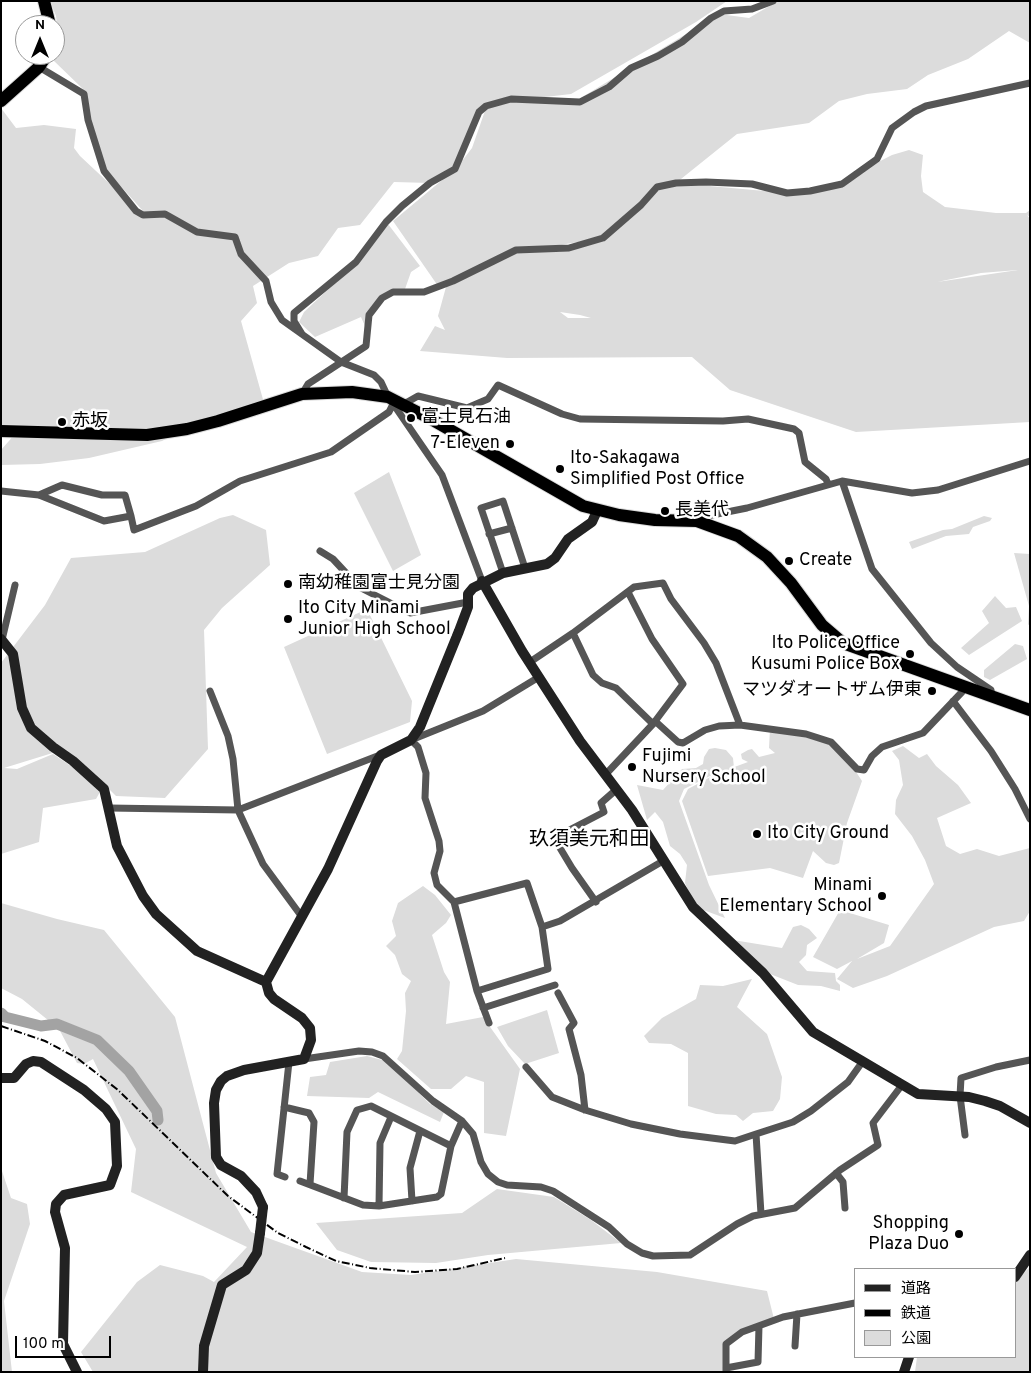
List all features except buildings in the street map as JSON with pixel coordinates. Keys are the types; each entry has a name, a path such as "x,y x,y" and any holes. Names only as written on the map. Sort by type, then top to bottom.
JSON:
{"highway":[{"path":"44,1 48,15"},
{"path":"1,101 39,67"},
{"path":"1,431 147,435 165,433 218,421 302,394 352,392 396,401 552,490 597,511 655,520 697,520 738,536 754,546 790,583 822,625 843,643 1030,710"}],"street":[{"path":"302,334 294,321 294,313 356,262 386,222 402,206 430,183 456,169 479,112 486,106 511,99 580,102 609,87 632,68 682,42 711,18 724,11 752,9 773,1"},
{"path":"39,67 84,94 93,138 104,171 136,211 143,215 165,214 198,232 234,237 241,254 266,281 271,302 282,320 341,362 374,375 396,401 396,408 442,475 482,581 539,677 580,741 617,789 693,907 763,973 813,1032 839,1049 864,1061 918,1094 960,1096 985,1100 1030,1123"},
{"path":"302,394 308,384 366,346 370,314 382,298 393,292 424,292 453,281 516,250 569,248 603,238 641,205 657,187 676,183 752,184 787,193 810,192 842,184 877,159 892,128 914,112 926,106 1030,84"},
{"path":"39,496 62,485 102,495 125,495 134,530 196,506 240,480 331,452 389,412 396,401 418,396 467,408 488,399 498,385 562,414 580,419 722,421 748,419 794,429 799,433 805,462 826,479 828,484"},
{"path":"697,520 702,517 747,508 842,481 912,493 938,490 1030,462"},
{"path":"842,481 872,569 930,643 957,667 992,690 992,697"},
{"path":"1,491 39,496 104,521 131,516"},
{"path":"503,573 481,508 503,501 526,568"},
{"path":"411,740 420,727 459,631 468,602 468,594 482,581 503,573 547,564 555,558 568,538 592,522 597,511"},
{"path":"489,534 512,528"},
{"path":"320,551 333,559 359,586 410,613 468,602"},
{"path":"530,662 634,588 663,583 671,600 704,643 716,663 740,725"},
{"path":"15,585 2,640 13,654 22,708 30,728 98,782 106,795 117,846 143,896 156,914 197,952 266,982"},
{"path":"606,774 654,722 683,684 652,638 628,592"},
{"path":"573,633 593,675 602,683 616,688 678,742 683,743 705,730 718,726 740,725 806,734 832,742 857,770 864,770 872,756 882,747 923,732 953,701 963,687"},
{"path":"109,808 238,810 381,755 411,740 483,711 539,677"},
{"path":"210,692 228,736 233,759 238,810 263,864 302,917"},
{"path":"953,701 991,751 1015,789 1030,819"},
{"path":"411,740 418,747 426,773 425,798 439,841 440,852 434,873 437,885 454,902 477,991 489,1023"},
{"path":"304,1059 311,1040 310,1028 302,1018 274,999 269,993 266,982 328,869 381,755"},
{"path":"596,902 554,838 604,812 601,803 617,789"},
{"path":"542,927 560,921 596,902 663,861"},
{"path":"454,902 527,883 542,927 548,969 477,991"},
{"path":"483,1008 554,985"},
{"path":"558,993 574,1023 569,1029 581,1075 585,1110"},
{"path":"203,1372 204,1346 222,1285 246,1270 257,1253 263,1207 256,1192 241,1176 221,1165 216,1157 214,1103 216,1090 221,1081 227,1076 244,1070 359,1051 372,1052 383,1056 433,1101 462,1121 473,1134 481,1162 488,1174 498,1182 507,1185 541,1187 553,1190 609,1227 627,1244 642,1253 653,1256 690,1255 737,1224 761,1214 795,1208 836,1173 878,1145 873,1123 902,1085"},
{"path":"965,1135 960,1096 961,1078 996,1067 1030,1060"},
{"path":"1,1078 14,1078 26,1064 33,1061 41,1062 106,1109 115,1122 117,1166 110,1185 64,1195 56,1204 55,1212 65,1248 63,1344 77,1372"},
{"path":"526,1067 552,1097 585,1110 680,1134 735,1140 792,1122 811,1111 848,1082 864,1061"},
{"path":"286,1176 277,1174 289,1062"},
{"path":"344,1198 347,1132 357,1110 371,1106 451,1146"},
{"path":"284,1107 309,1113 314,1122 310,1184"},
{"path":"379,1206 379,1150 391,1116"},
{"path":"300,1181 362,1205 379,1206 437,1197 440,1194 451,1146 462,1121"},
{"path":"412,1201 410,1168 420,1131"},
{"path":"756,1134 761,1214"},
{"path":"836,1173 843,1182 845,1208"},
{"path":"1016,1276 1030,1255"},
{"path":"759,1326 758,1362 726,1370 726,1344 742,1332 759,1326 797,1314 854,1303"},
{"path":"795,1346 797,1314"},
{"path":"904,1372 909,1358"}],"green space":[{"path":"50,1 727,1 696,22 571,94 528,99 574,102 719,14 749,18 778,1 1030,1 1030,43 1009,31 968,59 928,75 907,89 867,94 839,101 809,123 737,134 676,183 787,193 830,187 892,155 909,150 923,155 921,176 923,192 945,207 996,213 1026,213 1030,210 1030,217 1027,215 1030,219 1030,422 856,432 730,390 692,357 507,358 420,351 435,326 445,330 438,316 446,287 438,286 393,221 453,171 430,183 394,182 360,225 338,228 318,256 289,263 253,286 257,303 241,321 264,403 203,420 162,441 89,458 40,464 1,465 1,450 23,425 1,424 1,108 16,128 44,125 76,129 74,148 80,156 127,200 136,211 143,211 108,172 93,139 86,113 83,89 58,65 65,65 65,15 56,15","holes":["486,108 472,148 462,161 481,109","598,239 559,252 540,248","1018,270 937,282 981,273","560,312 580,315 591,318 568,318"]},
{"path":"388,224 420,266 411,272 405,289 391,294 370,314 365,326 361,317 315,337 299,322 304,312 335,283"},
{"path":"389,472 421,555 393,571 354,493"},
{"path":"233,515 266,530 270,565 222,608 204,630 208,749 165,798 116,796 85,765 59,751 4,768 17,769 53,754 74,768 100,792 96,799 43,808 39,842 1,854 1,663 45,605 71,558 145,552 220,518"},
{"path":"984,516 992,518 990,521 973,527 969,534 946,536 912,549 909,542 943,530 952,529"},
{"path":"1014,553 1030,554 1030,624 1028,625 1029,606"},
{"path":"995,596 1006,608 1016,607 1022,621 969,655 961,648 989,623 982,611"},
{"path":"367,609 412,701 410,722 327,754 284,647"},
{"path":"1015,644 1023,646 1027,659 990,680 984,677 984,670"},
{"name":"Ito City Ground","path":"770,728 817,737 845,755 862,781 847,823 839,863 834,865 826,863 813,851 803,878 770,868 708,876 682,801 688,789 718,773 748,762 742,759 741,754 748,750 752,749 759,757 775,753 769,748"},
{"path":"903,746 919,758 927,754 936,766 958,785 971,803 937,818 946,846 960,854 977,849 999,856 1030,848 1030,911 1024,921 994,927 887,976 853,988 837,979 852,961 837,969 813,957 840,910 889,925 884,943 857,959 890,946 934,884 925,860 912,836 895,814 896,800 903,785 899,760 892,751"},
{"path":"709,749 726,750 733,758 734,768 718,772 684,789 679,801 709,885 725,918 695,907 685,883 687,865 680,854 670,846 663,822 655,812 647,820 637,785 663,790 682,769 696,768 703,764 704,757"},
{"path":"423,886 435,895 451,915 446,923 432,935 444,972 450,982 446,1024 483,1017 520,1069 506,1136 484,1133 484,1082 466,1076 451,1089 431,1089 397,1059 402,1051 406,1011 405,993 411,981 402,974 395,955 386,946 396,936 392,921 398,903"},
{"path":"1,903 104,930 175,1017 216,1173 251,1232 362,1272 411,1275 516,1259 657,1272 767,1291 774,1319 724,1343 724,1372 93,1372 81,1352 137,1282 160,1265 203,1276 214,1282 247,1247 131,1192 136,1149 93,1059 84,1064 77,1063 59,1029 22,999 1,988"},
{"path":"801,925 809,929 817,938 807,945 806,955 799,962 807,971 835,973 836,981 840,985 840,991 821,986 798,985 765,972 733,940 782,948 793,927"},
{"path":"752,979 737,1007 767,1034 782,1077 780,1099 773,1111 753,1113 743,1121 736,1115 716,1114 688,1106 688,1053 671,1044 649,1043 644,1036 662,1018 696,999 700,985 723,986"},
{"path":"547,1010 559,1053 525,1064 508,1046 497,1027"},
{"path":"367,1056 386,1061 430,1104 444,1112 440,1122 378,1092 369,1098 307,1096 310,1077 326,1075 330,1062"},
{"path":"1,1168 11,1198 27,1204 30,1224 4,1301 12,1372 1,1372"},
{"path":"497,1189 554,1197 591,1220 621,1243 488,1255 436,1263 371,1262 337,1250 316,1223 462,1213"},
{"path":"1030,1267 1030,1372 915,1372 917,1358 1016,1358 1016,1280"}],"waterway":[{"path":"1,1013 5,1017 41,1026 57,1024 97,1040 129,1071 157,1111 158,1120"}],"railway":[{"path":"1,1026 45,1041 77,1058 118,1090 228,1196 278,1233 336,1261 370,1268 415,1272 457,1269 505,1258"}],"place":[{"name":"富士見石油","path":"411,418"},
{"name":"赤坂","path":"62,422"},
{"name":"7-Eleven","path":"510,444"},
{"name":"Ito-Sakagawa Simplified Post Office","path":"560,469"},
{"name":"長美代","path":"665,511"},
{"name":"Create","path":"789,561"},
{"name":"南幼稚園富士見分園","path":"288,584"},
{"name":"Ito City Minami Junior High School","path":"288,619"},
{"name":"Ito Police Office Kusumi Police Box","path":"910,654"},
{"name":"マツダオートザム伊東","path":"932,691"},
{"name":"Fujimi Nursery School","path":"632,767"},
{"name":"Ito City Ground","path":"757,834"},
{"name":"Minami Elementary School","path":"882,896"},
{"name":"Shopping Plaza Duo","path":"959,1234"}],"district":[{"name":"玖須美元和田","path":"589,841"}]}
